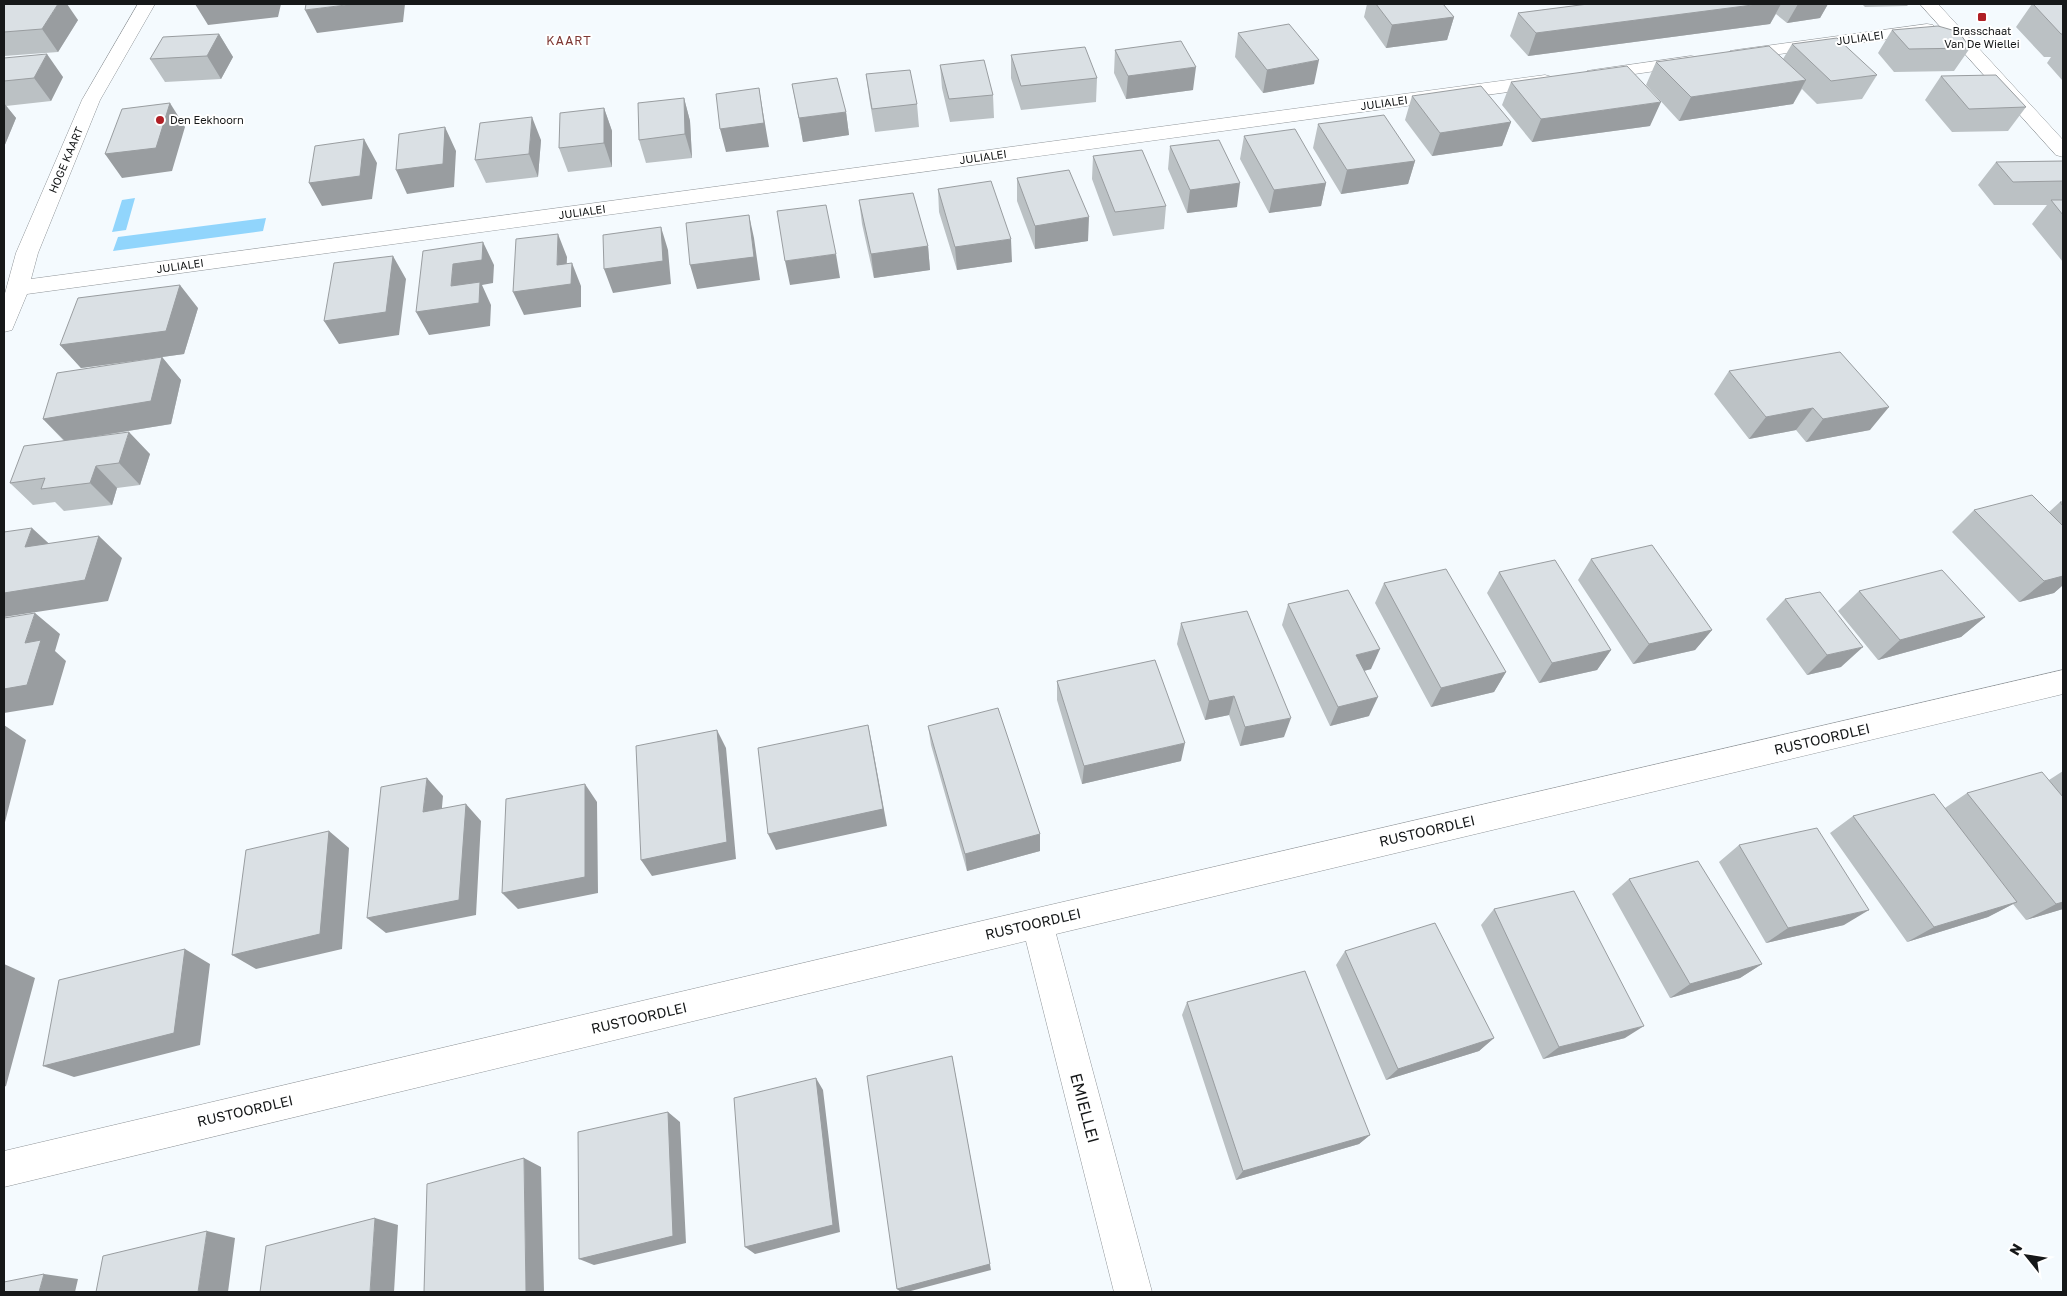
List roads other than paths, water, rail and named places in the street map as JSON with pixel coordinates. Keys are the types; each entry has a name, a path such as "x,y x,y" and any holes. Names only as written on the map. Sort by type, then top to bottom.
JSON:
{"street":[{"name":"HOGE KAART","path":"4,326 18,288 27,253 91,100 146,4"},
{"path":"1929,4 2063,151"},
{"name":"JULIALEI","path":"18,288 1948,26"},
{"path":"4,258 27,253"},
{"name":"RUSTOORDLEI","path":"4,1169 1037,923 2063,682"},
{"name":"EMIELLEI","path":"1037,923 1133,1292"}],"place":[{"name":"Brasschaat Van De Wiellei","path":"1982,17"},
{"name":"Den Eekhoorn","path":"160,120"}],"district":[{"name":"KAART","path":"569,41"}]}
